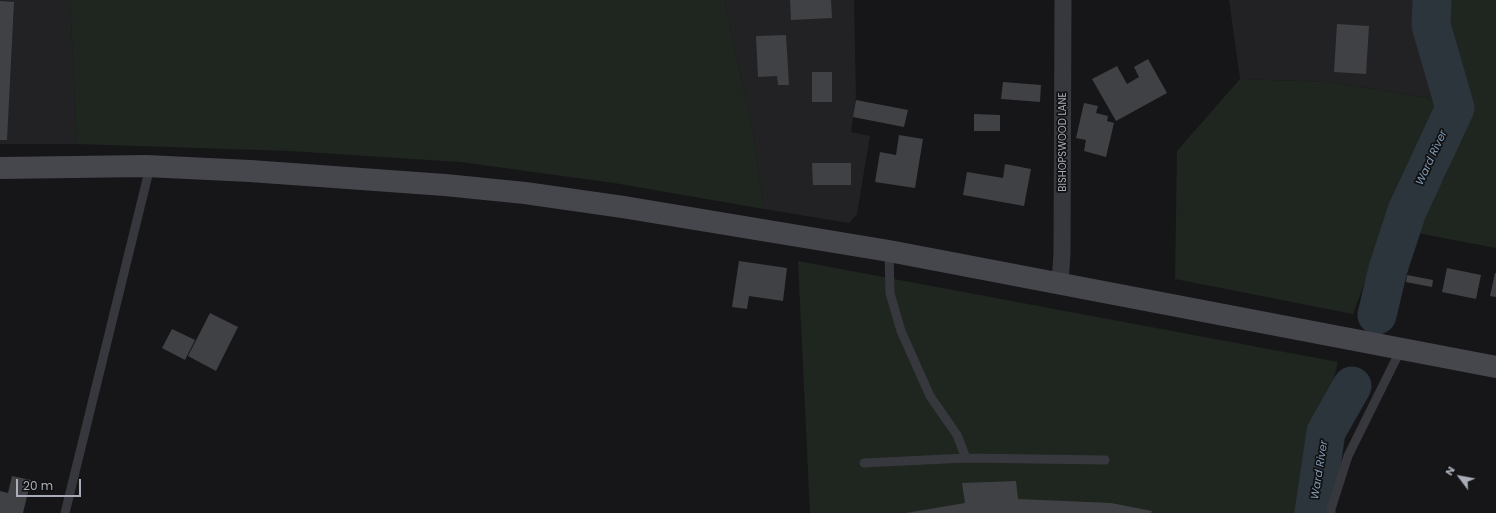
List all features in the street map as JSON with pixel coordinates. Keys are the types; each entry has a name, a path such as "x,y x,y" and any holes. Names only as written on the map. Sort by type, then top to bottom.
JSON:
{"main road":[{"path":"0,168 150,166 356,178 525,193 631,208 889,251 1496,367"}],"street":[{"name":"BISHOPSWOOD LANE","path":"1060,283 1062,253 1063,0"}],"lane":[{"path":"65,513 150,166"},
{"path":"889,251 890,293 901,331 930,396 957,435 966,458"},
{"path":"1331,513 1330,508 1348,456 1393,348"},
{"path":"864,463 966,458 1105,460"}],"shaded area":[{"path":"0,0 70,0 77,144 0,144"},
{"path":"70,0 724,0 753,132 764,209 614,183 460,162 289,151 77,144"},
{"path":"724,0 854,0 856,98 851,132 870,136 857,214 849,223 764,209 753,132"},
{"path":"1229,0 1431,0 1427,35 1451,101 1327,82 1240,79"},
{"path":"1447,0 1496,0 1496,248 1412,232 1445,177 1462,126 1465,74 1449,32"},
{"path":"1240,79 1327,82 1451,101 1444,155 1369,271 1353,314 1175,279 1177,151"},
{"path":"798,261 1338,362 1306,484 1302,513 810,513"}],"building":[{"path":"790,0 831,0 832,18 791,20"},
{"path":"0,1 14,2 7,140 0,140"},
{"path":"1337,24 1369,26 1366,74 1334,72"},
{"path":"786,35 789,85 778,85 777,76 758,77 756,36"},
{"path":"1148,59 1167,93 1116,121 1092,79 1117,66 1127,84 1139,77 1134,67"},
{"path":"812,72 832,72 832,102 812,102"},
{"path":"1003,82 1041,85 1040,102 1001,99"},
{"path":"856,100 908,110 904,127 853,117"},
{"path":"1084,103 1098,106 1096,113 1108,116 1107,121 1114,123 1106,157 1084,151 1086,140 1076,138"},
{"path":"974,114 1000,115 1000,131 974,131"},
{"path":"899,135 923,139 915,188 875,182 880,152 896,155"},
{"path":"812,163 851,163 851,185 813,185"},
{"path":"1005,164 1031,169 1024,206 963,195 967,172 1003,178"},
{"path":"739,261 787,268 783,301 749,296 747,309 732,307"},
{"path":"1447,268 1481,275 1476,299 1442,292"},
{"path":"1496,273 1496,297 1490,296"},
{"path":"1407,275 1433,280 1432,287 1406,282"},
{"path":"210,313 238,327 216,371 188,356"},
{"path":"172,329 195,340 185,360 162,348"},
{"path":"12,476 31,480 23,513 0,513 0,491 8,493"},
{"path":"1016,481 1018,499 1111,503 1152,511 1151,513 906,513 965,503 962,483"}],"waterway":[{"name":"Ward River","path":"1377,315 1388,269 1407,211 1455,108 1431,25 1432,0"},
{"name":"Ward River","path":"1314,513 1326,432 1352,386"}]}
